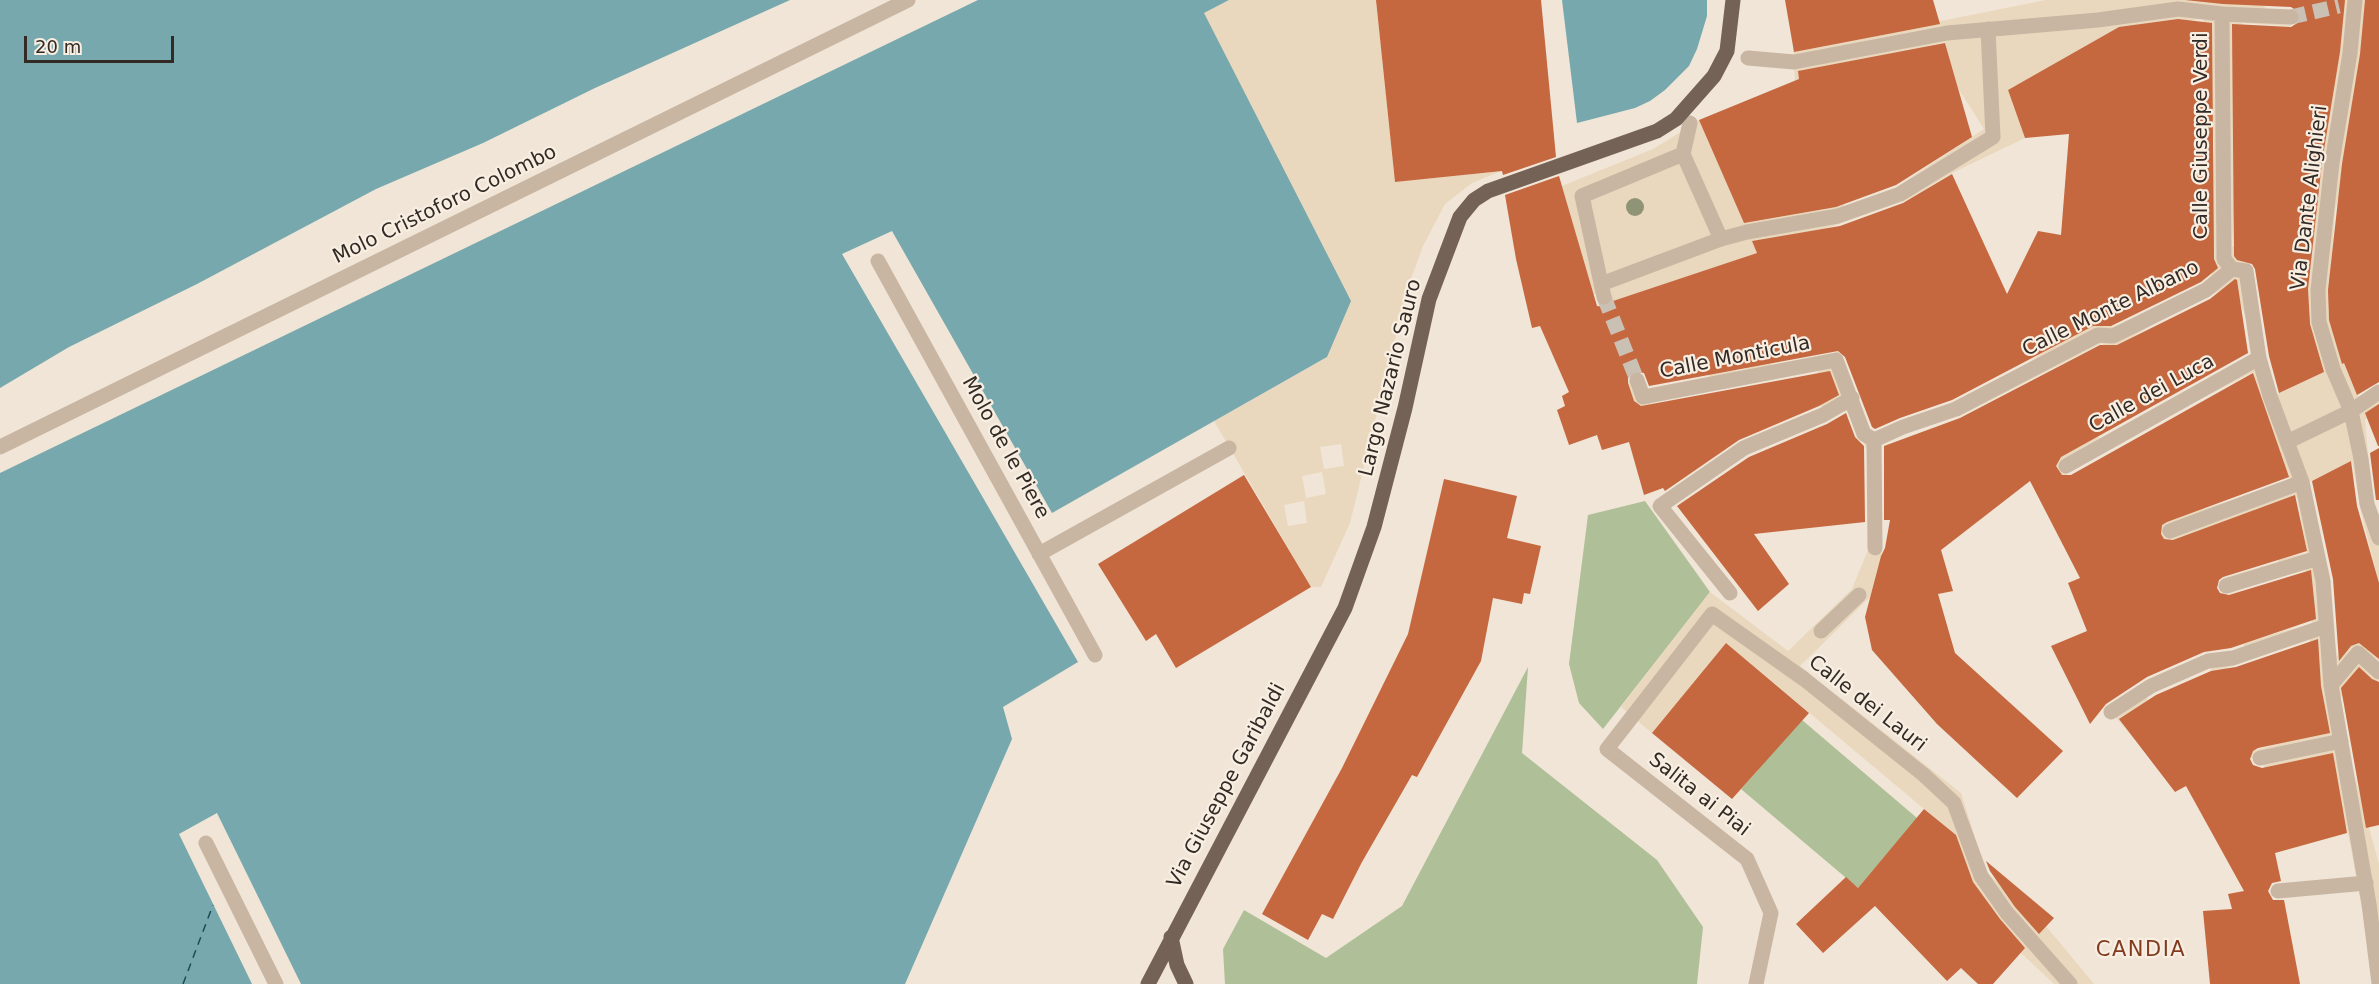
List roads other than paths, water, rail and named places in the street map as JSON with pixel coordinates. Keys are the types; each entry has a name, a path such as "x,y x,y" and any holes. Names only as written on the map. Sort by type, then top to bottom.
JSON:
{"main road":[{"name":"Largo Nazario Sauro","path":"1345,608 1374,527 1430,299 1460,217 1474,200 1488,191 1657,131 1676,119 1714,76 1727,51 1733,0"},
{"name":"Via Giuseppe Garibaldi","path":"1148,984 1345,608"},
{"path":"1171,937 1177,965 1186,984"}],"street":[{"name":"Molo Cristoforo Colombo","path":"0,447 908,0"},
{"path":"2340,6 2355,0"},
{"name":"Via Dante Alighieri","path":"2355,0 2350,53 2332,163 2318,290 2319,322 2333,369 2351,411 2367,504 2379,538"},
{"path":"1748,58 1794,62 1947,33 2098,20 2177,4 2222,14 2291,17"},
{"name":"Calle Giuseppe Verdi","path":"2222,14 2223,259 2232,269 2246,271 2259,358 2270,396 2302,482 2323,581 2331,685 2366,883 2376,926 2379,983"},
{"path":"1683,154 1582,196 1602,290 1721,239 1747,232 1838,216 1900,194 1993,137 1988,29"},
{"path":"1690,123 1683,154 1721,239"},
{"name":"Molo de le Piere","path":"878,261 1095,655"},
{"name":"Calle Monte Albano","path":"1874,440 1903,427 1956,410 2098,335 2113,336 2206,290 2232,269"},
{"name":"Calle dei Luca","path":"2066,466 2259,358"},
{"name":"Calle Monticula","path":"1637,380 1643,397 1836,360 1864,434 1874,440"},
{"path":"2287,442 2351,411 2379,392"},
{"path":"1730,593 1660,506 1744,448 1830,411 1852,398"},
{"path":"1874,440 1875,548"},
{"path":"1039,554 1229,448"},
{"path":"2170,531 2302,482"},
{"path":"2226,586 2318,558"},
{"path":"1821,631 1859,594"},
{"name":"Calle dei Lauri","path":"1607,749 1712,614 1784,666 1924,776 1954,803 1981,876 2007,913 2070,984"},
{"path":"2111,712 2151,686 2208,661 2233,658 2326,626"},
{"path":"2331,685 2358,653 2379,672"},
{"path":"1784,666 1796,654"},
{"path":"2260,758 2341,741"},
{"name":"Salita ai Piai","path":"1607,749 1747,859 1770,913 1756,984"},
{"path":"206,843 276,984"},
{"path":"2278,891 2366,883"}],"water":[{"path":"0,0 859,0 0,425"},
{"path":"978,0 1229,0 1204,13 1351,301 1327,357 1052,513 892,231 842,254 1078,662 1003,707 1012,739 905,984 301,984 217,813 179,834 252,984 0,984 0,473"},
{"path":"1562,0 1707,0 1707,16 1689,66 1665,90 1635,108 1577,123"}],"tunnel":[{"path":"2291,17 2339,6"},
{"path":"1604,297 1637,380"}],"district":[{"name":"CANDIA","path":"2141,951"}]}
